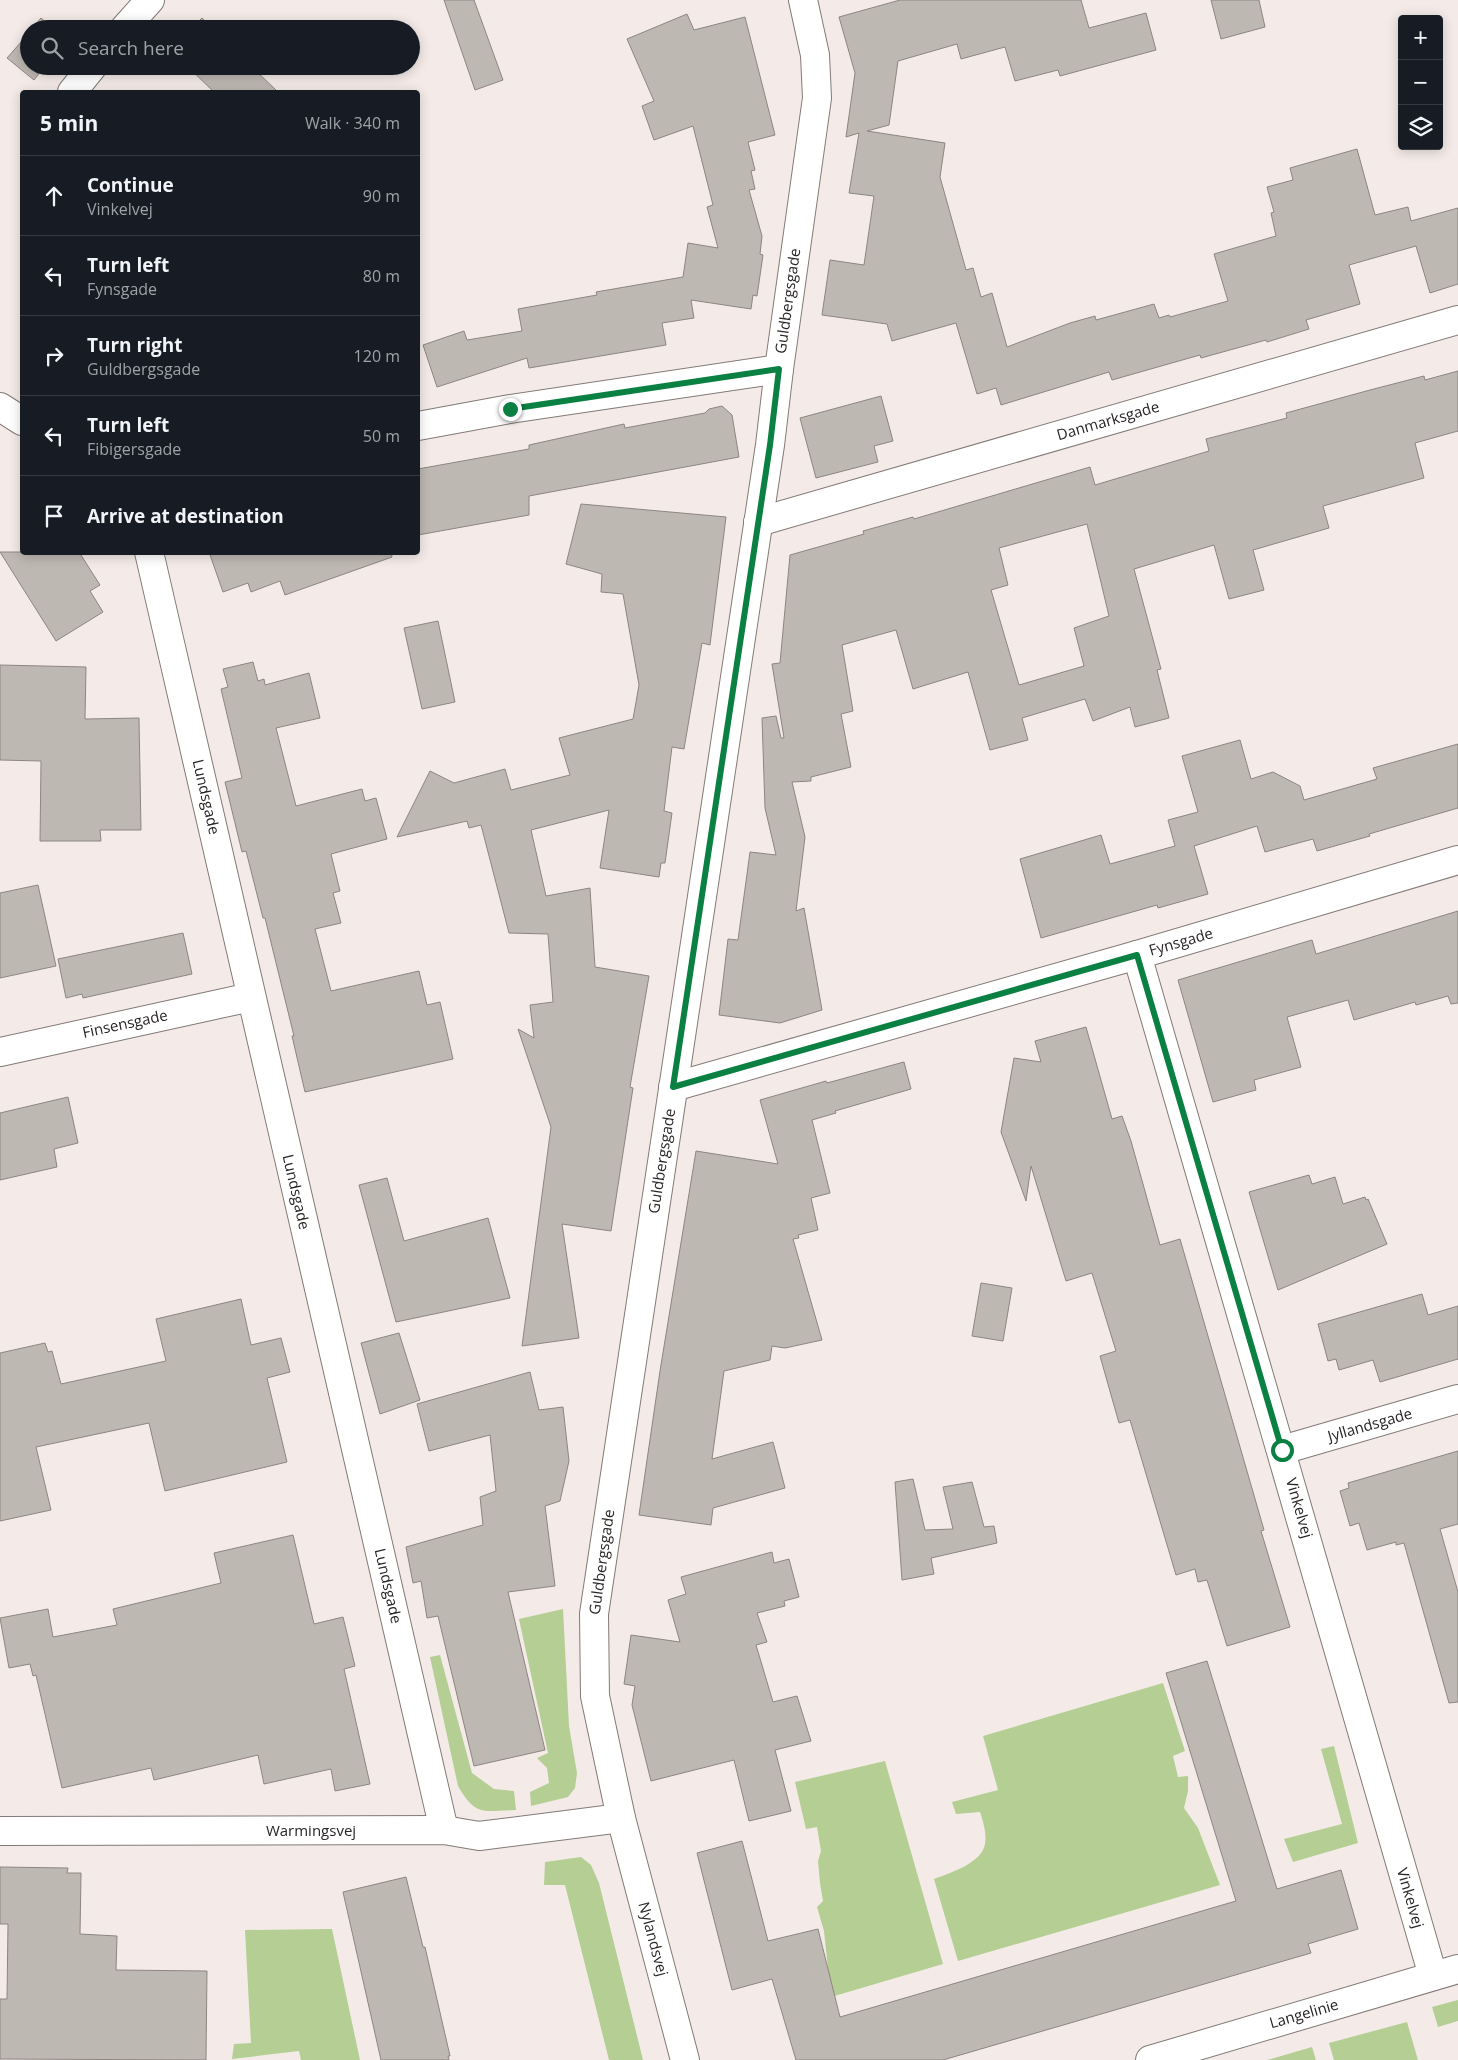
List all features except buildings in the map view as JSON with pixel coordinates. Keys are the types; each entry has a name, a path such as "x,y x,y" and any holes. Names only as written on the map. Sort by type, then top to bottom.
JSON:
{"street":[{"path":"132,20 150,0"},
{"name":"Guldbergsgade","path":"621,1818 595,1696 594,1614 770,445 817,98 815,55 803,0"},
{"path":"74,90 86,75"},
{"name":"Danmarksgade","path":"758,522 1458,320"},
{"path":"420,426 510,409 779,369"},
{"path":"0,407 20,420"},
{"name":"Lundsgade","path":"150,555 165,613 251,997 444,1830"},
{"name":"Fynsgade","path":"673,1087 1137,955 1458,860"},
{"name":"Vinkelvej","path":"1137,955 1282,1450 1445,1972"},
{"name":"Finsensgade","path":"0,1052 251,997"},
{"name":"Jyllandsgade","path":"1282,1450 1458,1399"},
{"name":"Warmingsvej","path":"1,1826 444,1830 479,1836 621,1818"},
{"name":"Nylandsvej","path":"621,1818 685,2060"},
{"name":"Langelinie","path":"1150,2060 1445,1972"}],"green space":[{"path":"563,1609 569,1726 577,1773 575,1788 568,1797 531,1806 530,1792 549,1783 547,1768 537,1758 548,1753 519,1619"},
{"path":"440,1655 472,1773 494,1789 514,1791 516,1810 481,1810 470,1803 458,1786 430,1657"},
{"path":"1163,1683 1185,1751 1173,1756 1178,1777 1188,1776 1188,1791 1184,1808 1198,1828 1220,1885 958,1961 934,1879 972,1862 983,1851 985,1832 980,1812 956,1814 952,1802 998,1790 983,1736"},
{"path":"1334,1746 1358,1843 1293,1862 1284,1839 1342,1824 1321,1749"},
{"path":"885,1761 943,1964 831,1997 824,1931 817,1907 823,1901 818,1861 821,1851 817,1827 806,1829 795,1782"},
{"path":"581,1857 591,1865 599,1883 643,2060 609,2060 565,1885 544,1885 545,1862"},
{"path":"332,1929 360,2060 301,2060 299,2051 232,2059 234,2044 251,2043 245,1930"},
{"path":"1458,2000 1458,2021 1438,2027 1432,2007"},
{"path":"1407,2022 1418,2060 1334,2060 1329,2043"},
{"path":"1312,2047 1316,2060 1267,2060"}],"route":[{"path":"510,409 779,369 770,445 673,1087 1137,955 1282,1450"}]}
